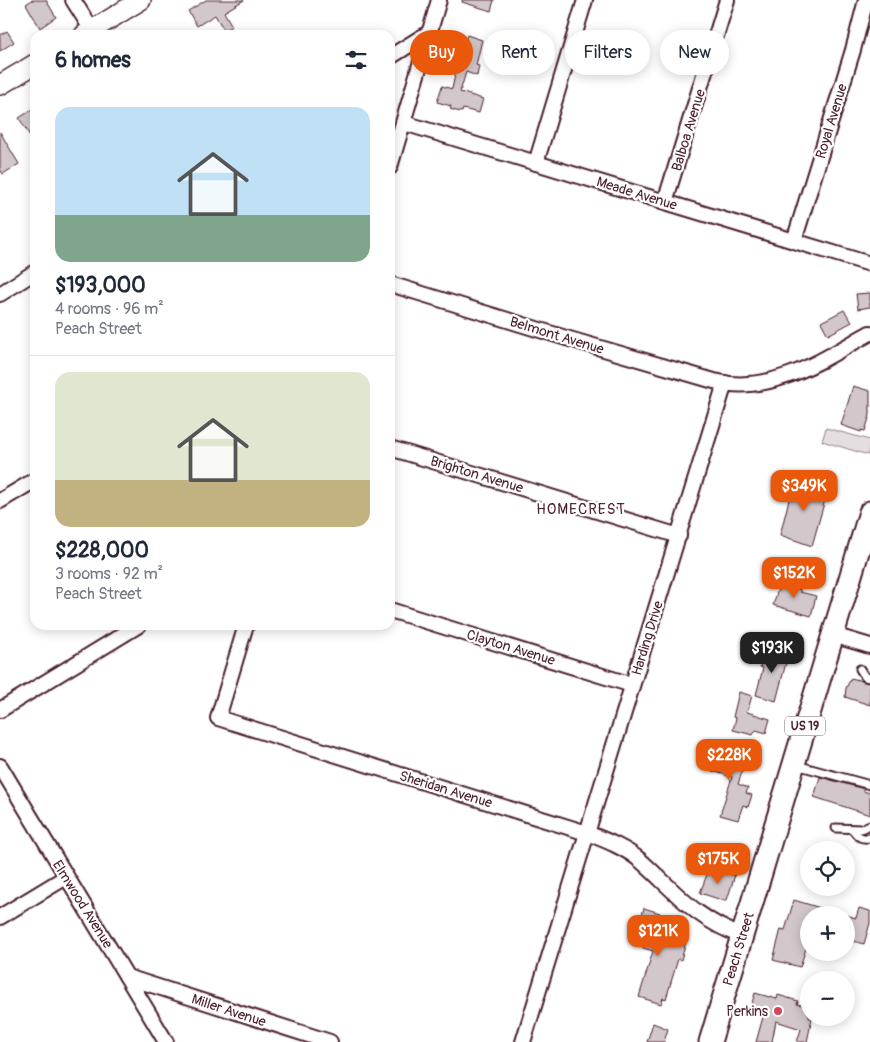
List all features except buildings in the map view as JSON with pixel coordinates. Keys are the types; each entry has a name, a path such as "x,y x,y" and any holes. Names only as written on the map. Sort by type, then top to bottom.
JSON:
{"main road":[{"path":"95,30 141,0"},
{"path":"0,85 30,67"},
{"name":"Peach Street","path":"710,1042 870,512"}],"street":[{"path":"74,0 89,30"},
{"path":"431,30 439,0"},
{"path":"536,163 585,0"},
{"name":"Balboa Avenue","path":"665,202 727,0"},
{"name":"Royal Avenue","path":"794,242 853,50 866,0"},
{"path":"395,53 410,44"},
{"path":"395,151 418,75"},
{"name":"Meade Avenue","path":"404,123 870,264"},
{"path":"0,294 30,275"},
{"name":"Belmont Avenue","path":"395,286 566,338 725,383"},
{"path":"725,383 739,385 754,383 796,373 870,333"},
{"name":"Harding Drive","path":"523,1042 725,383"},
{"name":"Brighton Avenue","path":"395,450 679,536"},
{"path":"0,501 30,483"},
{"name":"Clayton Avenue","path":"395,612 632,685"},
{"path":"0,710 131,630"},
{"name":"Sheridan Avenue","path":"244,630 218,718 587,832 628,852 641,861 688,906 721,928 742,936"},
{"path":"833,635 870,646"},
{"name":"Elmwood Avenue","path":"0,766 166,1042"},
{"path":"0,917 66,876"},
{"name":"Miller Avenue","path":"127,976 330,1042"}],"lane":[{"path":"860,669 865,677 870,678"},
{"path":"794,764 870,785"},
{"path":"836,828 853,830 870,825"},
{"path":"853,830 861,838 870,838"}],"shaded area":[{"path":"826,428 870,440 868,455 822,441"}],"place":[{"name":"Perkins","path":"778,1011"}],"district":[{"name":"HOMECREST","path":"581,509"}]}
